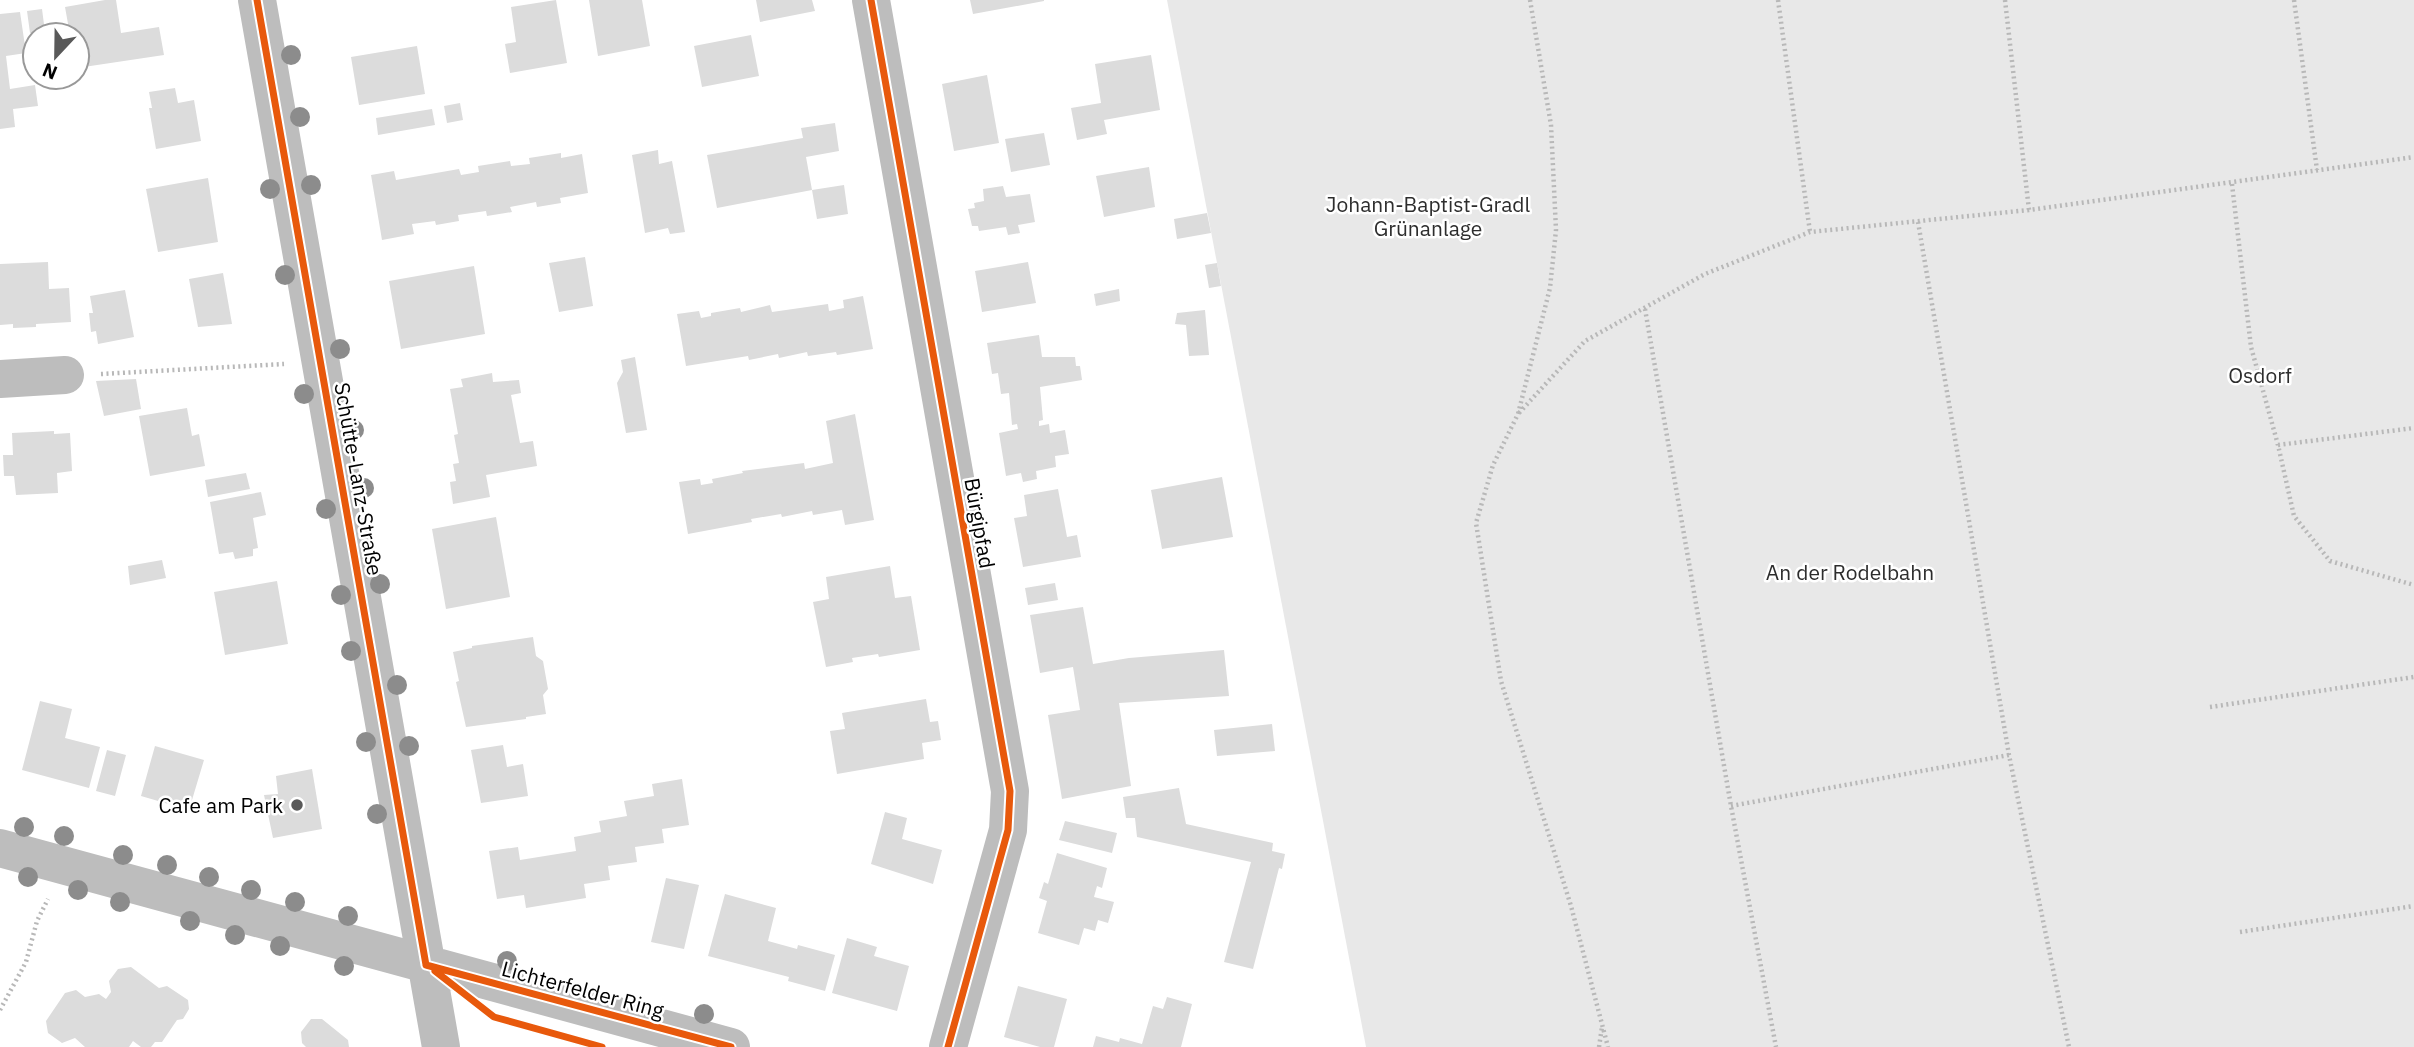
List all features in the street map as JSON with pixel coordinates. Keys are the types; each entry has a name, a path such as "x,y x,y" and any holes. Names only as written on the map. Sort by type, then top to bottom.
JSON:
{"street":[{"name":"Schütte-Lanz-Straße","path":"257,0 441,1047"},
{"name":"Bürgipfad","path":"872,0 1010,791 1008,830 948,1047"},
{"path":"0,379 65,375"},
{"name":"Lichterfelder Ring","path":"0,848 731,1047"}],"path":[{"path":"1530,0 1551,125 1556,230 1550,288 1518,414 1493,465 1476,523 1501,681 1571,906 1608,1047"},
{"path":"1779,0 1810,232"},
{"path":"2005,0 2029,210"},
{"path":"2294,0 2317,170"},
{"path":"1518,414 1585,341 1705,274 1810,232 2029,210 2414,157"},
{"path":"2232,184 2251,347 2294,516 2330,561 2414,586"},
{"path":"1918,222 2009,755 2069,1047"},
{"path":"1645,309 1731,806 1776,1047"},
{"path":"65,375 288,364"},
{"path":"2278,445 2414,428"},
{"path":"2210,707 2414,677"},
{"path":"1731,806 2009,755"},
{"path":"0,1010 26,962 37,921 51,894"},
{"path":"2240,932 2414,906"},
{"path":"1599,1047 1602,1022"}],"green space":[{"path":"1167,0 2414,0 2414,1047 1366,1047"}],"building":[{"path":"116,0 121,33 159,27 164,55 91,66 91,21 68,21 65,7"},
{"path":"556,0 567,63 510,73 505,44 516,42 511,7"},
{"path":"589,0 642,0 650,46 598,56"},
{"path":"756,0 812,0 815,11 760,22"},
{"path":"970,0 1044,0 1044,1 973,14"},
{"path":"42,9 44,21 28,21 27,11"},
{"path":"20,12 21,21 21,54 6,56 10,89 21,87 21,91 36,91 38,106 13,109 15,127 0,129 0,14"},
{"path":"751,35 759,76 702,87 694,46"},
{"path":"417,46 425,94 359,105 351,57"},
{"path":"1151,55 1160,110 1104,120 1107,134 1077,140 1071,108 1101,103 1095,64"},
{"path":"987,75 999,143 954,151 942,84"},
{"path":"175,88 178,103 194,100 201,141 156,149 149,92"},
{"path":"460,103 463,120 447,123 444,106"},
{"path":"432,109 435,125 378,135 376,118"},
{"path":"835,123 839,151 806,157 812,190 717,208 707,155 803,138 801,128"},
{"path":"1044,133 1050,165 1011,172 1005,139"},
{"path":"658,150 659,164 672,161 685,232 670,234 668,228 645,233 632,155"},
{"path":"561,153 561,158 582,154 588,193 560,198 561,203 537,207 536,202 510,207 512,212 487,216 486,211 458,215 459,221 436,225 435,221 412,224 414,234 382,240 371,175 394,171 396,180 459,169 461,175 479,172 478,166 510,161 511,166 530,164 529,158"},
{"path":"1149,167 1155,207 1104,217 1096,176"},
{"path":"208,178 218,242 158,252 146,189"},
{"path":"844,185 848,214 817,219 812,190"},
{"path":"1003,186 1006,197 1030,194 1035,222 1018,225 1020,233 1008,235 1006,227 979,231 978,226 972,226 968,209 975,208 974,203 984,201 983,189"},
{"path":"1207,213 1211,233 1177,239 1174,219"},
{"path":"585,257 593,306 559,312 549,263"},
{"path":"48,262 49,289 69,288 71,322 13,328 13,324 0,325 0,264"},
{"path":"1028,262 1036,303 982,312 975,271"},
{"path":"1217,263 1221,286 1209,288 1205,265"},
{"path":"474,266 485,334 401,349 389,281"},
{"path":"223,273 232,324 198,327 189,279"},
{"path":"1119,289 1120,301 1096,306 1094,294"},
{"path":"125,290 134,337 98,344 96,331 91,332 89,313 93,313 90,296"},
{"path":"863,296 873,349 837,355 836,352 808,356 807,352 779,358 778,354 749,360 748,356 686,366 677,314 699,311 701,318 711,316 711,313 740,308 741,312 770,305 772,312 828,304 829,311 844,308 843,300"},
{"path":"1205,310 1209,355 1189,356 1186,325 1175,324 1177,313"},
{"path":"1039,335 1042,357 1075,357 1076,366 1080,366 1082,380 1040,387 1043,420 1039,421 1039,426 1049,424 1050,433 1065,430 1069,454 1055,456 1056,467 1036,471 1037,479 1023,482 1021,473 1006,476 999,433 1018,429 1017,424 1012,425 1009,393 1001,394 998,373 992,374 987,343"},
{"path":"635,357 647,430 626,433 617,383 623,372 621,360"},
{"path":"492,373 493,382 519,380 521,393 511,395 520,443 533,441 537,466 486,475 490,497 453,504 450,482 456,481 453,464 459,463 454,435 458,434 450,389 463,387 461,379"},
{"path":"136,379 141,409 104,416 96,381"},
{"path":"187,408 192,436 199,434 205,466 150,476 139,416"},
{"path":"855,414 874,520 845,525 842,510 813,515 812,511 751,519 752,522 688,534 679,482 700,479 701,485 713,483 712,479 743,473 742,471 804,463 805,469 833,463 826,421"},
{"path":"54,431 54,434 70,433 72,471 57,473 58,493 16,495 14,476 4,476 3,455 13,455 12,433"},
{"path":"246,473 250,489 208,497 205,480"},
{"path":"1222,477 1233,537 1162,549 1151,490"},
{"path":"1058,489 1067,537 1077,535 1081,557 1023,567 1014,518 1027,516 1024,495"},
{"path":"261,492 266,515 253,518 258,548 253,549 253,556 235,559 233,552 219,554 210,502"},
{"path":"496,517 510,597 446,609 432,529"},
{"path":"162,560 166,578 130,585 128,566"},
{"path":"890,566 895,598 911,596 920,650 879,657 878,654 852,658 853,662 826,667 813,602 829,599 826,577"},
{"path":"277,581 288,644 225,655 214,592"},
{"path":"1055,583 1058,600 1028,605 1025,588"},
{"path":"1083,607 1093,664 1129,658 1224,650 1229,696 1119,703 1131,786 1062,799 1048,715 1080,710 1073,667 1040,673 1030,615"},
{"path":"533,637 536,656 543,661 548,689 543,695 546,714 466,727 456,682 459,681 453,652 472,646"},
{"path":"926,699 930,722 938,721 941,740 922,743 924,759 837,774 830,731 845,729 842,713"},
{"path":"40,701 72,709 65,738 100,747 89,788 22,770"},
{"path":"1272,724 1275,751 1217,756 1214,730"},
{"path":"503,745 507,767 523,764 528,796 481,803 471,750"},
{"path":"155,746 204,760 189,810 141,796"},
{"path":"107,750 126,755 115,796 96,791"},
{"path":"312,769 322,829 273,838 264,795 278,794 276,776"},
{"path":"682,779 689,825 662,829 664,843 635,847 637,862 608,866 610,880 584,884 586,898 526,908 524,895 497,899 489,851 518,847 520,860 576,851 574,837 601,832 599,821 627,816 624,801 654,796 652,784"},
{"path":"1179,788 1186,824 1273,843 1272,851 1285,854 1253,969 1224,962 1251,862 1137,837 1135,818 1126,818 1123,797"},
{"path":"885,812 907,818 902,839 942,850 933,884 871,864"},
{"path":"1065,821 1117,833 1112,853 1059,840"},
{"path":"1057,853 1107,868 1102,888 1097,886 1094,897 1114,902 1108,923 1098,920 1095,931 1084,928 1079,945 1038,933 1047,901 1039,898 1044,882 1048,884"},
{"path":"666,878 699,885 684,949 651,942"},
{"path":"725,894 776,908 768,941 797,949 798,945 835,955 825,991 788,981 789,977 708,956"},
{"path":"847,938 877,947 874,956 909,966 897,1011 832,993"},
{"path":"131,967 159,988 167,986 188,1000 189,1009 183,1019 177,1020 162,1042 155,1042 151,1047 141,1047 133,1041 129,1047 85,1047 75,1038 62,1043 48,1033 46,1021 65,993 76,990 85,997 99,994 106,999 111,992 109,981 118,969"},
{"path":"1018,986 1067,999 1054,1047 1040,1047 1004,1037"},
{"path":"1167,997 1192,1004 1181,1047 1093,1047 1096,1036 1119,1042 1120,1038 1142,1044 1153,1006 1163,1009"},
{"path":"311,1019 322,1019 348,1040 349,1047 306,1047 302,1043 301,1032"}],"cycle path":[{"path":"257,0 426,965"},
{"path":"871,0 1010,791 1008,830 948,1047"},
{"path":"426,965 731,1047"},
{"path":"435,971 494,1017 602,1047"}],"place":[{"name":"Cafe am Park","path":"297,805"}],"park label":[{"name":"Johann-Baptist-Gradl Grünanlage","path":"1428,216"},
{"name":"Osdorf","path":"2260,375"},
{"name":"An der Rodelbahn","path":"1850,572"}]}
